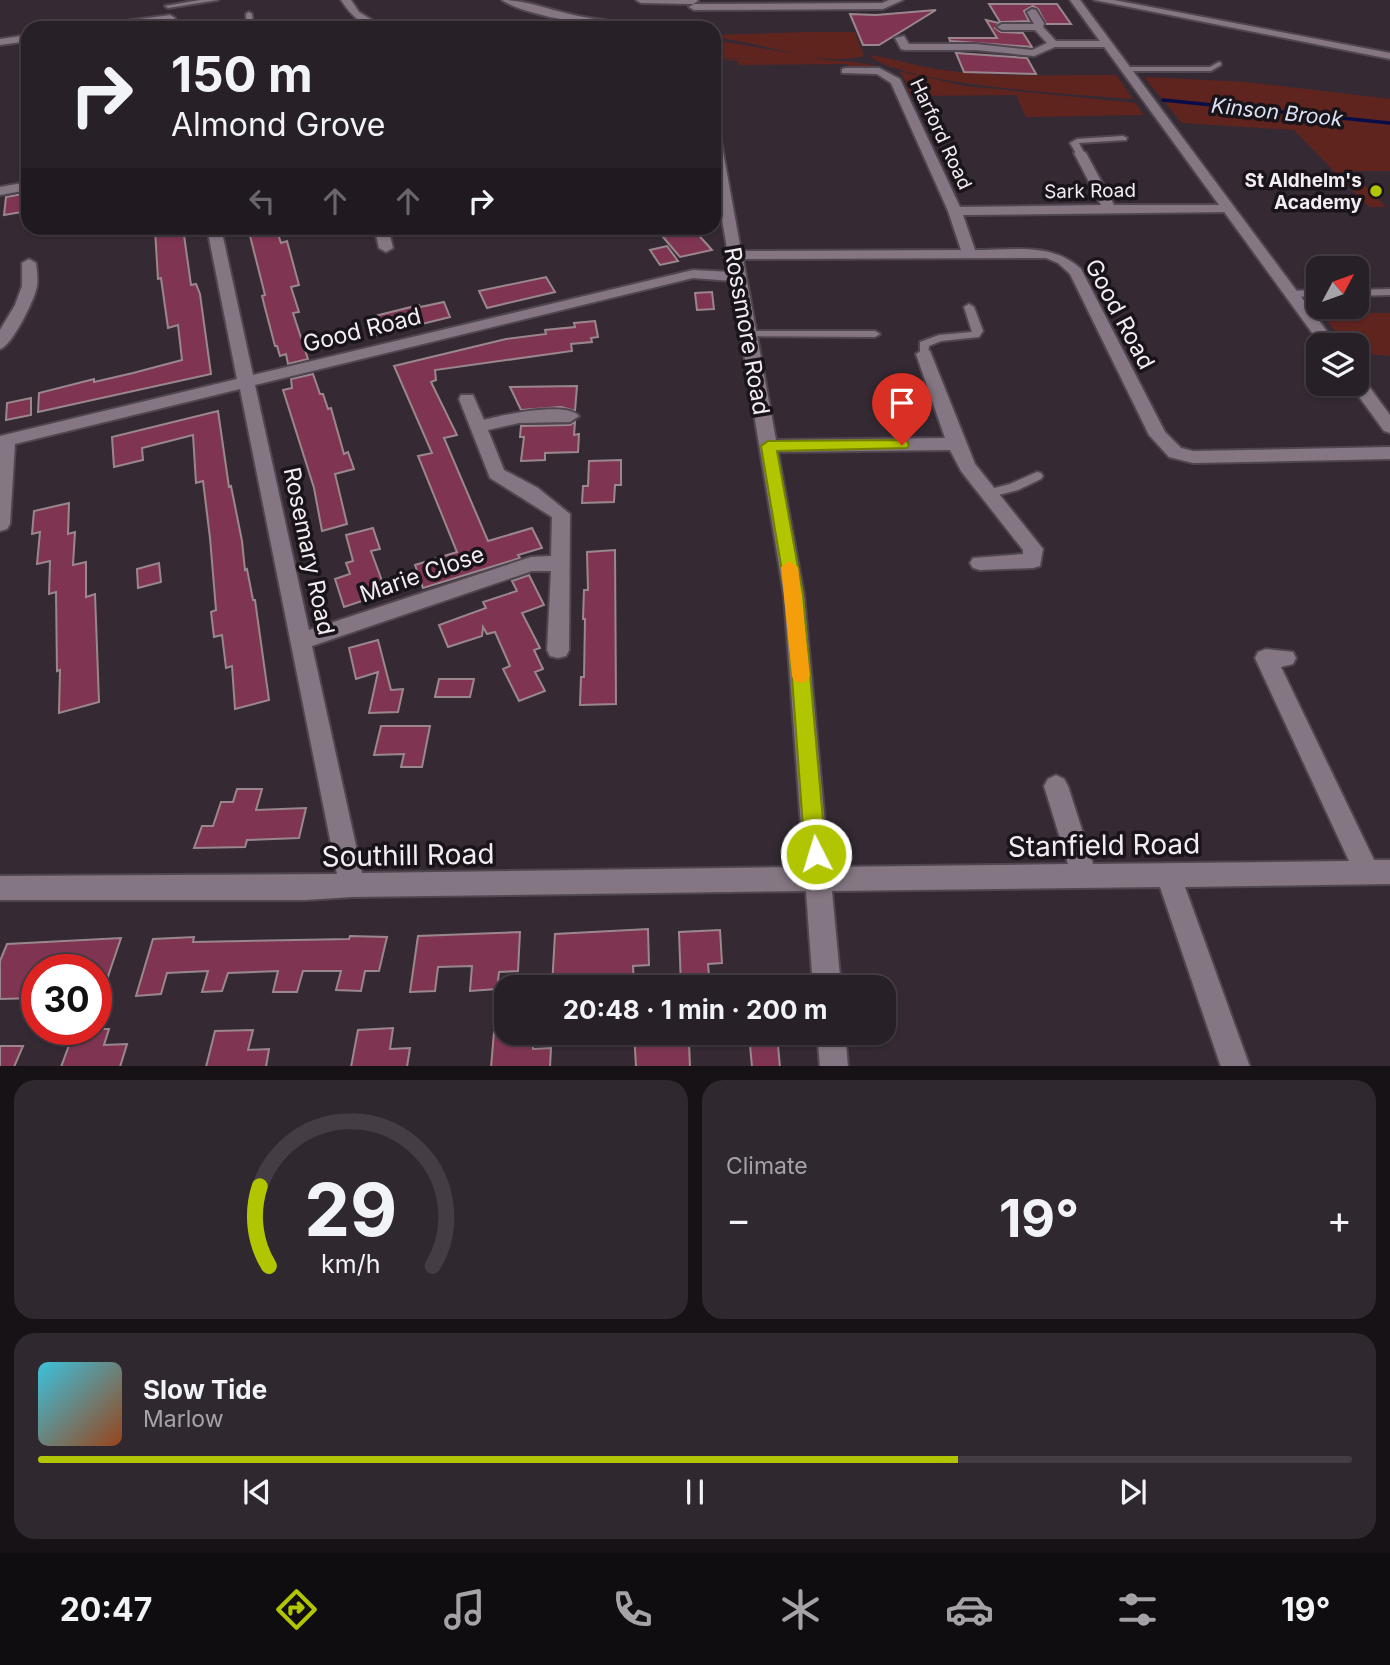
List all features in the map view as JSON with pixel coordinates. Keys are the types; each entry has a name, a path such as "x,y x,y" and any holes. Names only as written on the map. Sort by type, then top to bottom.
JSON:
{"street":[{"path":"346,0 355,14 368,21"},
{"path":"507,0 557,16 584,21"},
{"path":"640,0 883,6 898,0"},
{"path":"1076,0 1320,333"},
{"path":"1099,0 1390,56"},
{"path":"693,3 697,21"},
{"path":"1032,12 1040,23 1038,27"},
{"path":"130,21 169,13"},
{"path":"1002,27 1038,27 1053,44"},
{"path":"900,38 905,47 936,52 1002,49 1034,53 1053,44 1108,44"},
{"path":"0,42 21,39"},
{"name":"Harford Road","path":"846,71 879,71 896,81 955,211 969,253"},
{"path":"1080,153 1110,210"},
{"name":"Rossmore Road","path":"721,179 794,595 826,975"},
{"path":"0,191 21,187"},
{"name":"Sark Road","path":"955,211 1227,208"},
{"name":"Rosemary Road","path":"215,235 352,885"},
{"path":"383,235 386,248"},
{"name":"Good Road","path":"733,255 1041,253 1063,260 1074,268 1158,435 1175,453 1194,457 1390,453"},
{"path":"0,344 29,293 33,279 29,263"},
{"name":"Good Road","path":"3,441 693,274 737,277"},
{"path":"0,314 19,312"},
{"path":"924,354 956,444 967,467 1033,549 1033,561 980,563"},
{"path":"1367,396 1390,426"},
{"path":"467,399 496,474 531,493 561,514 558,650"},
{"path":"478,426 519,418 570,416"},
{"path":"0,524 3,441"},
{"path":"768,446 956,444"},
{"name":"Marie Close","path":"301,641 531,564 561,563"},
{"path":"1285,658 1266,658 1379,872"},
{"path":"1056,786 1084,876"},
{"name":"Stanfield Road","path":"818,880 1379,872"},
{"path":"1169,876 1237,1066"},
{"name":"Southill Road","path":"0,888 305,888 352,885 818,880"},
{"path":"832,1045 834,1066"}],"lane":[{"path":"169,13 215,0"},
{"path":"249,14 249,21"},
{"path":"1126,69 1211,69 1219,64"},
{"path":"1080,153 1074,143 1076,141 1124,138"},
{"path":"1369,293 1390,292"},
{"path":"1290,294 1306,293"},
{"path":"924,354 924,344 930,340 975,335 978,331 969,307"},
{"path":"747,334 875,334"},
{"path":"987,494 1014,487 1037,475"}],"shaded area":[{"path":"855,32 864,56 828,59 721,39 721,35"},
{"path":"721,41 825,59 721,58"},
{"path":"869,55 964,73 1029,76 1116,75 1133,99 953,81 916,74 887,65"},
{"path":"721,59 838,60 882,68 893,74 882,70 851,70 848,64 739,65 738,61"},
{"path":"898,71 965,86 1135,103 1144,115 1026,117 1016,95 911,96 903,76"},
{"path":"1144,77 1246,82 1390,99 1390,171 1350,171 1386,207 1369,207 1294,130 1182,123"},
{"path":"1369,313 1390,313 1390,356 1369,354 1369,333 1336,333 1326,319 1369,319"}],"building":[{"path":"989,4 1057,4 1071,24 1046,24 1038,9 1033,6 1024,11 1029,21 1000,22"},
{"path":"936,10 879,45 863,45 850,14 876,15"},
{"path":"986,20 999,23 995,28 1001,32 1023,33 1032,47 950,41 949,38 997,38"},
{"path":"956,53 1027,58 1036,74 964,72"},
{"path":"21,194 21,212 4,215 6,197"},
{"path":"155,235 184,235 191,285 196,284 200,294 211,374 38,412 39,393 182,360 178,325 168,328 161,278 158,279"},
{"path":"250,235 278,235 281,243 287,241 299,285 291,287 299,312 293,313 308,359 288,364 286,354 280,356 262,296 265,295"},
{"path":"698,235 712,250 680,257 663,237"},
{"path":"667,246 678,261 660,265 650,250"},
{"path":"546,277 555,292 487,308 479,291"},
{"path":"712,292 714,309 697,310 695,293"},
{"path":"444,302 450,317 377,335 371,317"},
{"path":"595,321 598,337 591,338 592,342 571,344 572,351 435,370 436,380 431,382 457,435 444,438 488,541 532,528 542,548 518,555 520,558 423,588 415,565 457,552 418,456 432,453 394,366 506,339 546,334 545,330 575,327 574,323"},
{"path":"313,374 320,394 323,394 328,409 331,408 344,454 348,452 354,469 335,474 347,524 322,531 314,488 283,390 292,388 291,379"},
{"path":"577,386 575,411 561,407 521,410 510,387"},
{"path":"31,398 31,415 6,420 7,403"},
{"path":"218,411 245,570 247,569 255,600 269,700 235,709 232,666 226,668 222,635 214,637 211,612 216,610 210,538 203,481 196,483 193,435 142,448 143,460 114,467 112,437"},
{"path":"575,422 574,435 579,434 578,452 545,453 545,460 521,461 524,437 520,437 521,426 570,425"},
{"path":"621,460 621,485 615,485 614,502 582,503 583,486 588,486 589,461"},
{"path":"69,503 68,534 75,532 73,565 86,562 86,597 95,594 99,702 59,713 56,592 49,594 50,561 37,564 40,532 32,534 34,511"},
{"path":"373,528 380,549 371,551 385,589 378,591 380,595 344,607 335,579 350,574 346,563 353,561 346,535"},
{"path":"615,550 616,704 580,705 581,677 584,677 584,590 588,590 587,552"},
{"path":"159,563 161,582 138,588 137,569"},
{"path":"529,575 544,605 522,613 540,648 534,650 543,669 535,672 545,691 519,701 503,669 510,666 495,632 487,634 483,627 482,636 448,647 439,625 486,608 483,602 517,591 512,581"},
{"path":"378,640 391,690 403,689 398,712 369,713 378,672 356,679 349,648"},
{"path":"439,679 474,679 470,697 435,697"},
{"path":"381,726 430,726 422,767 401,767 404,754 374,755"},
{"path":"237,789 262,789 256,810 306,808 299,838 247,840 245,847 194,848 202,826 213,826 221,802 233,802"},
{"path":"648,929 649,965 633,966 634,975 553,975 555,934"},
{"path":"720,930 722,963 708,964 709,975 681,975 679,932"},
{"path":"520,932 518,971 499,972 499,975 494,975 494,989 470,991 472,966 438,967 435,991 410,992 418,936"},
{"path":"350,936 387,937 379,971 365,971 361,991 336,990 341,971 303,971 297,992 273,992 278,971 228,973 222,991 202,992 208,971 167,973 161,994 136,996 153,939 194,937 193,942 349,939"},
{"path":"121,938 112,965 112,954 21,954 21,998 0,999 0,961 7,944"},
{"path":"393,1028 390,1049 410,1048 407,1066 351,1066 358,1030"},
{"path":"253,1030 248,1050 269,1049 266,1066 206,1066 215,1031"},
{"path":"494,1032 494,1045 551,1048 550,1066 491,1066"},
{"path":"127,1044 120,1066 61,1066 69,1045"},
{"path":"635,1045 689,1045 690,1066 636,1066"},
{"path":"750,1045 778,1046 780,1066 752,1066"},
{"path":"0,1046 23,1046 14,1066 0,1066"}],"waterway":[{"name":"Kinson Brook","path":"1163,100 1390,123"}],"slow traffic":[{"path":"789,567 801,676"}],"place":[{"name":"St Aldhelm's Academy","path":"1376,191"}],"route":[{"path":"816,854 794,595 768,446 902,445"}]}
